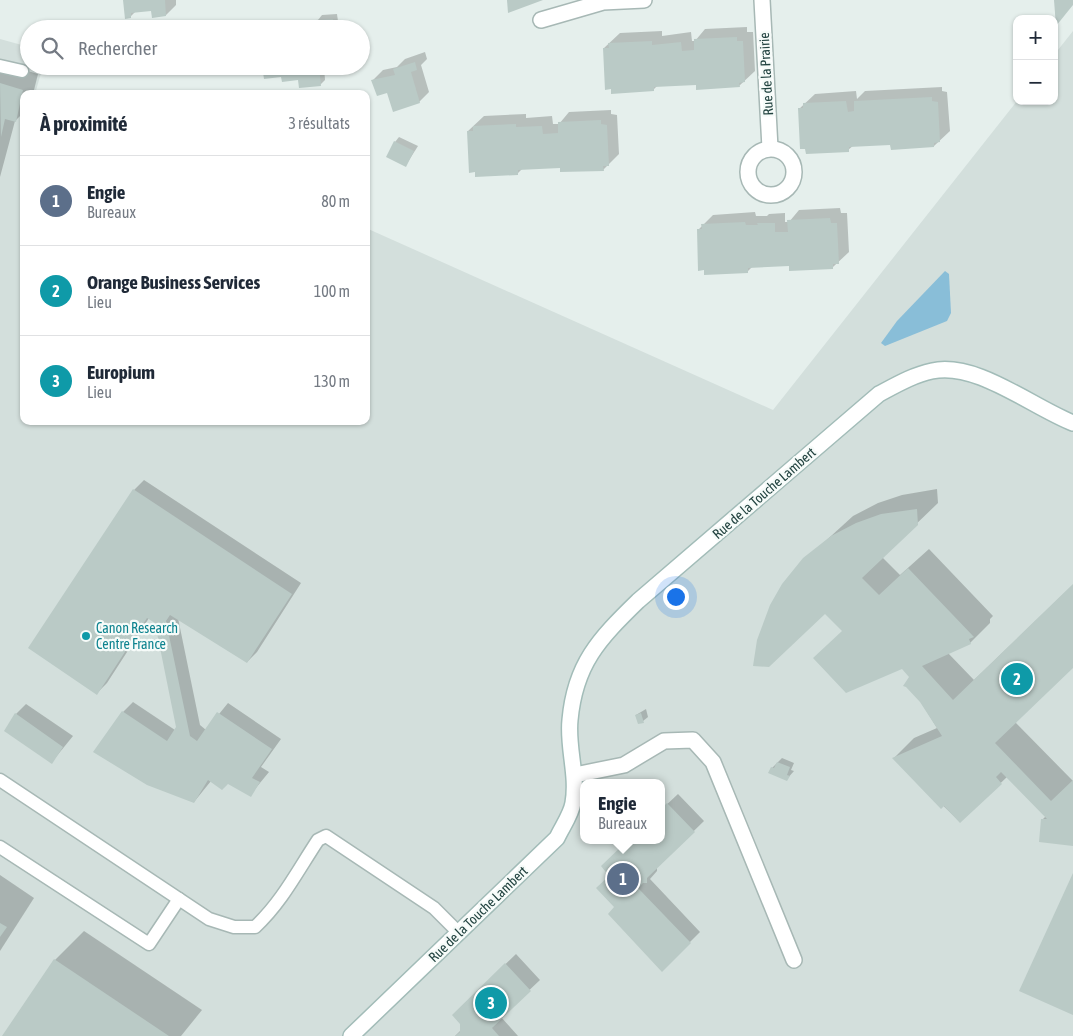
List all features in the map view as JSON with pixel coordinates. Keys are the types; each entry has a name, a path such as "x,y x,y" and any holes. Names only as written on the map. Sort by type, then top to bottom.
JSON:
{"street":[{"path":"541,20 603,2 644,0"},
{"name":"Rue de la Prairie","path":"762,0 770,148"},
{"name":"Rue de la Touche Lambert","path":"351,1036 557,838 573,805 575,775 570,721 578,676 604,634 638,601 879,394 908,378 933,370 972,372 1073,423"},
{"path":"575,775 624,765 664,741 693,740 713,762 794,960"}],"lane":[{"path":"0,66 20,71"},
{"path":"0,780 209,919 234,927 255,927 284,896 318,840 326,836 434,908 459,933"},
{"path":"0,847 149,944 179,899"}],"shaded area":[{"path":"1073,31 1073,1036 0,1036 0,39 20,45 20,75 40,75 36,90 20,90 20,425 370,425 370,230 773,410 1014,105 1058,105 1058,50"}],"water":[{"path":"945,271 949,274 951,313 947,321 885,346 881,343 897,321"}],"building":[{"path":"123,0 165,0 166,16 152,18 151,11 131,13 131,18 125,19"},
{"path":"507,0 543,0 508,13"},
{"path":"1054,0 1073,0 1073,5 1058,24 1058,15 1055,15"},
{"path":"737,37 737,41 743,41 745,82 739,83 740,87 696,90 696,85 654,87 654,91 611,94 611,89 605,90 603,48 609,48 608,43 652,41 652,45 681,42 682,51 694,50 694,39"},
{"path":"415,62 417,70 411,72 420,103 393,112 387,93 377,96 371,80 395,75 393,69"},
{"path":"263,75 320,75 321,86 299,88 298,80 282,82 281,77 264,79"},
{"path":"0,83 23,90 20,90 20,104 16,122 5,119 1,137"},
{"path":"932,97 932,101 938,102 940,142 934,143 934,147 891,150 890,145 849,147 849,152 806,154 805,149 800,149 798,108 803,108 803,103 846,101 848,112 854,111 854,101"},
{"path":"601,120 601,124 607,125 609,166 603,166 604,171 560,172 560,168 518,170 518,175 475,177 475,172 469,173 467,131 473,131 473,126 516,124 516,127 542,126 543,134 558,133 558,122"},
{"path":"394,141 414,151 406,167 386,157"},
{"path":"830,218 831,223 837,223 839,264 833,264 833,269 789,271 789,266 748,268 748,273 704,275 704,270 698,271 697,229 702,229 701,224 745,222 746,225 758,225 757,223 775,223 775,232 788,232 787,220"},
{"name":"Canon Research Centre France","path":"133,489 292,594 247,663 170,615 166,621 190,736 197,741 217,712 272,749 252,778 260,782 251,797 228,784 222,790 208,780 194,803 147,785 93,752 122,711 167,741 176,727 155,623 147,618 97,695 28,648"},
{"path":"917,509 918,525 862,578 879,595 908,568 974,637 969,639 971,644 922,666 953,700 1073,584 1073,668 995,743 1051,801 1073,780 1073,846 1039,842 1041,819 1047,819 1001,772 996,777 1002,784 960,823 944,806 941,809 892,758 942,736 920,702 903,686 909,677 902,669 846,693 813,658 842,631 825,614 769,667 753,666 757,640 770,605 782,584 803,558 831,536 856,523 881,514"},
{"path":"15,713 63,747 52,764 4,731"},
{"path":"641,713 644,723 638,724 635,715"},
{"path":"777,762 790,767 787,775 790,776 787,781 768,773"},
{"path":"667,803 695,832 647,878 647,883 643,883 638,888 691,943 662,972 608,914 614,907 596,888 609,876 601,866 624,844 665,844 665,805"},
{"path":"1073,873 1073,1015 1019,991"},
{"path":"0,923 7,927 0,937"},
{"path":"54,959 169,1036 2,1036"},
{"path":"505,963 531,991 492,1028 499,1036 455,1036 460,1032 460,1024 452,1015"}],"place":[{"name":"Canon Research Centre France","path":"86,636"},
{"name":"Orange Business Services","path":"1017,679"},
{"name":"Engie","path":"623,879"},
{"name":"Europium","path":"491,1003"}]}
